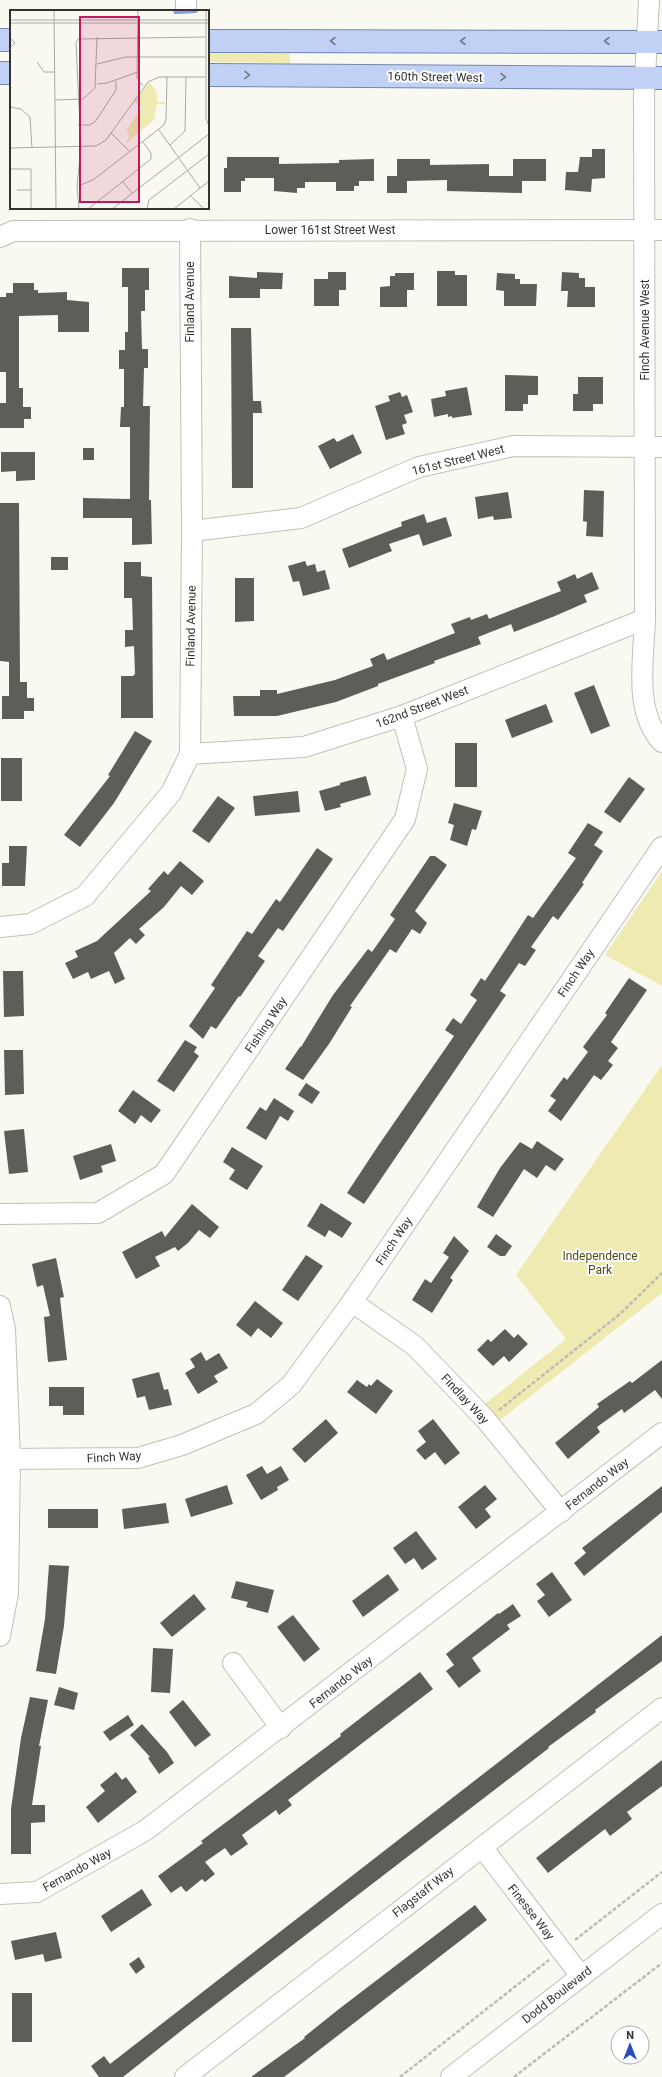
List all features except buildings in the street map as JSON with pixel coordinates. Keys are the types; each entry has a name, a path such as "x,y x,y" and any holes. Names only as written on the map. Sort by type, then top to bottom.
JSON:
{"main road":[{"path":"209,41 654,42"},
{"name":"160th Street West","path":"209,75 654,78"}],"street":[{"name":"Finch Avenue West","path":"649,0 649,19 654,42 653,447 643,690 645,709 651,726 662,742"},
{"name":"Lower 161st Street West","path":"0,237 13,231 190,229 654,230"},
{"name":"Finland Avenue","path":"0,927 30,924 85,896 171,793 190,754 192,531 190,229"},
{"name":"161st Street West","path":"192,531 301,518 419,467 513,446 653,447"},
{"name":"162nd Street West","path":"190,754 304,748 402,716 645,619"},
{"name":"Fishing Way","path":"0,1214 98,1213 164,1174 405,819 417,769 402,716"},
{"name":"Finch Way","path":"5,1459 138,1458 182,1445 256,1414 290,1385 352,1302 662,847"},
{"name":"Findlay Way","path":"352,1302 415,1346 486,1420 561,1512"},
{"path":"0,1306 5,1329 5,1459 8,1593 0,1636"},
{"name":"Fernando Way","path":"0,1894 37,1892 146,1830 281,1728 662,1433"},
{"path":"232,1663 281,1728"},
{"name":"Flagstaff Way","path":"185,2077 662,1708"},
{"name":"Finesse Way","path":"482,1848 581,1976"},
{"name":"Dodd Boulevard","path":"451,2077 662,1914"}],"path":[{"path":"486,1420 620,1314 662,1273"},
{"path":"400,2077 662,1872"},
{"path":"514,2077 662,1963"}],"green space":[{"path":"209,51 290,51 290,63 209,62"},
{"path":"662,871 662,986 605,955"},
{"name":"Independence Park","path":"662,1065 662,1293 500,1420 485,1404 566,1339 516,1275"}]}
